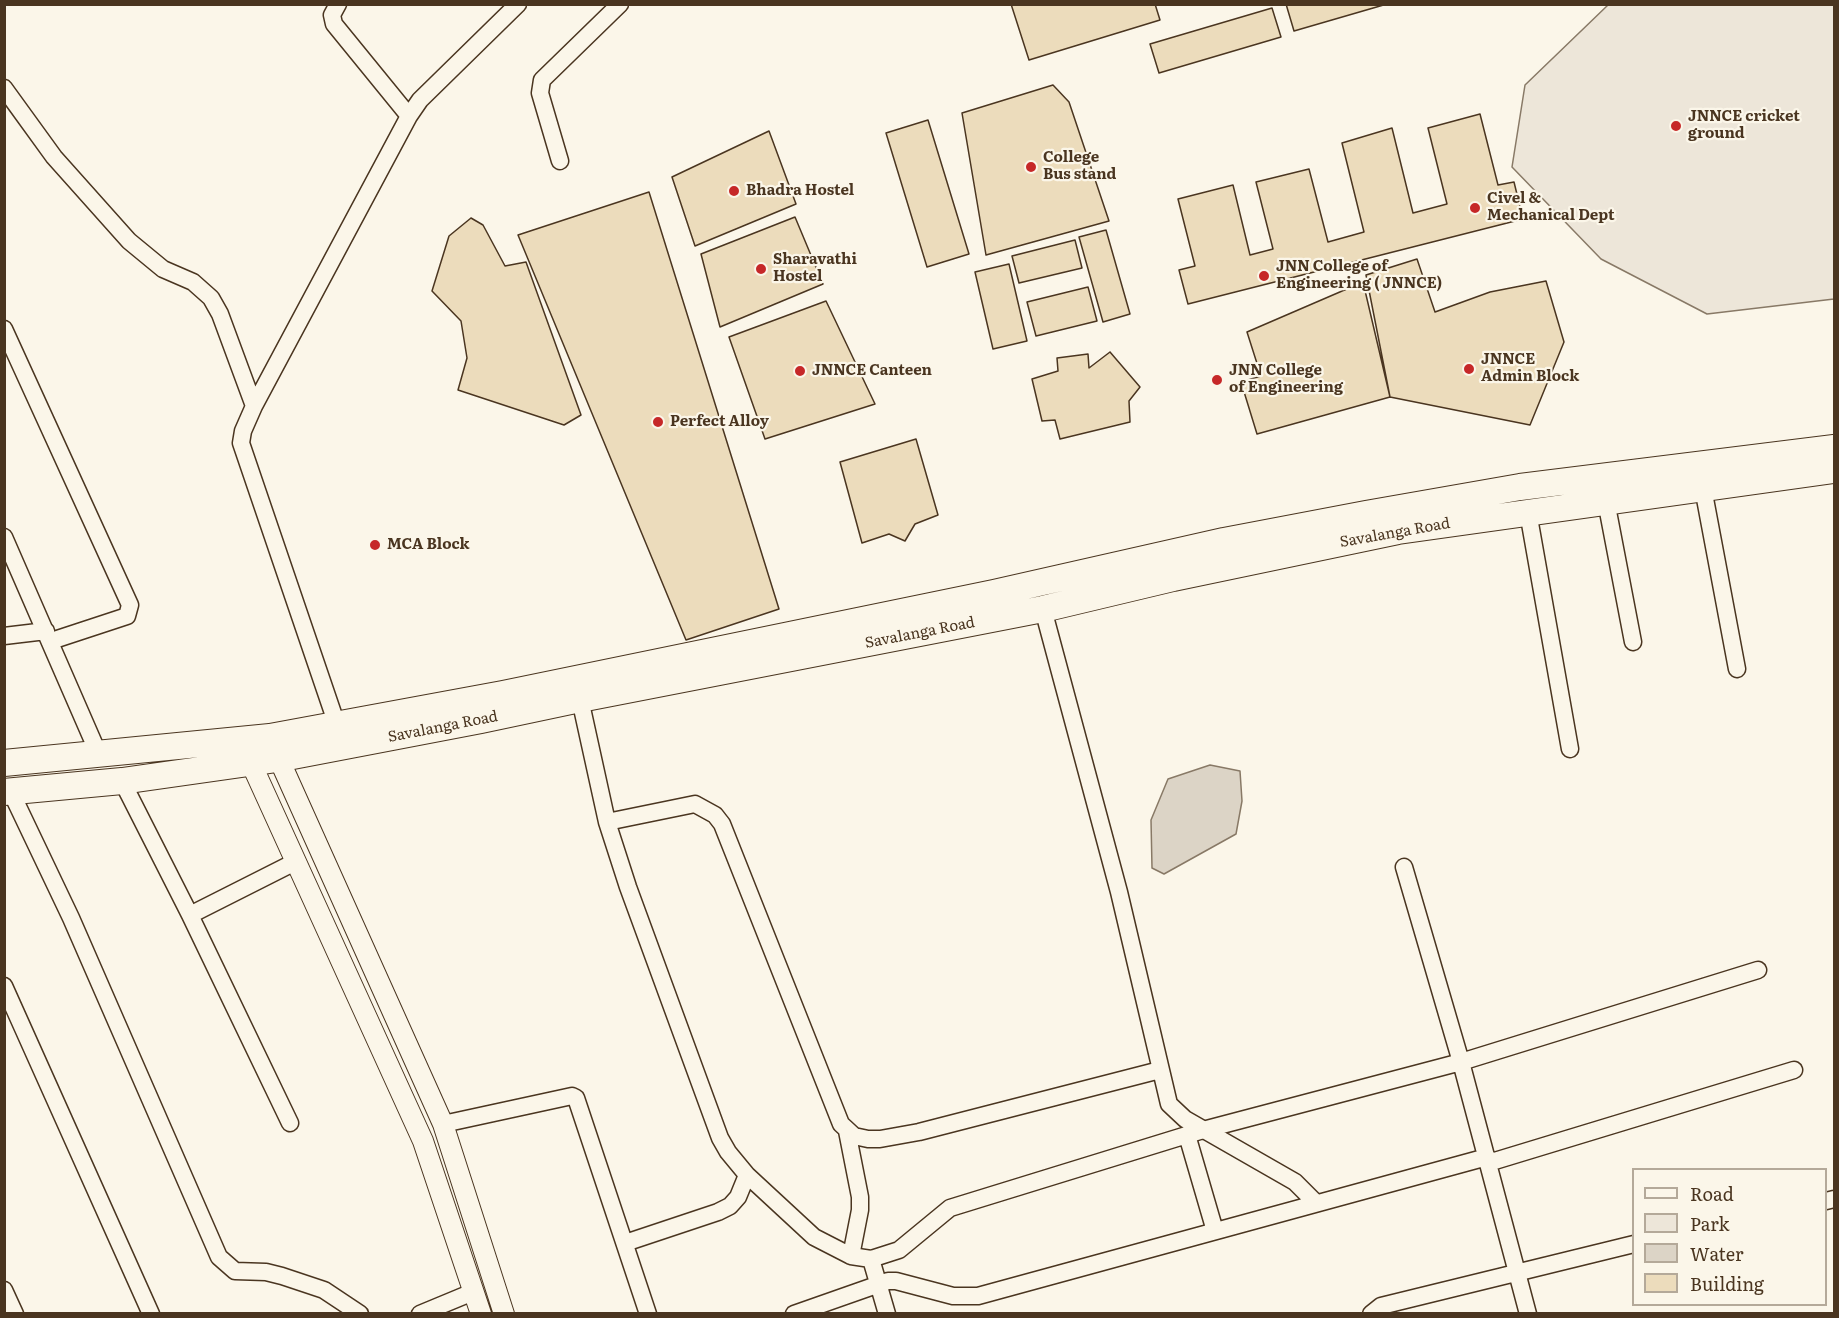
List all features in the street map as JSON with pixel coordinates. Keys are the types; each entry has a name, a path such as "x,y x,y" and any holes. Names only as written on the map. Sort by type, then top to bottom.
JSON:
{"main road":[{"name":"Savalanga Road","path":"273,748 337,725 503,694 1366,514 1520,487 1834,448"},
{"name":"Savalanga Road","path":"8,792 122,781 246,752 481,720 1043,609 1173,578 1398,531 1834,470"},
{"name":"Savalanga Road","path":"4,763 99,755 246,752"}],"street":[{"path":"338,4 332,15 334,24 409,116"},
{"path":"337,725 241,443 243,430 409,116 420,100 518,4"},
{"path":"560,161 540,93 542,80 620,4"},
{"path":"4,88 54,157 129,241 163,269 193,282 212,298 254,406"},
{"path":"4,329 130,604 127,616 48,636 4,636"},
{"path":"1703,488 1737,669"},
{"path":"1606,501 1633,642"},
{"path":"1528,512 1570,748"},
{"path":"5,540 99,755"},
{"path":"1043,609 1119,892 1169,1104 1185,1119 1295,1182 1316,1203"},
{"path":"580,699 607,822 628,887 720,1138 747,1175 814,1237 851,1256 871,1259 899,1250 950,1208 1203,1130 1461,1062 1758,970"},
{"path":"273,748 443,1124 504,1314"},
{"path":"246,752 423,1141 481,1314"},
{"path":"122,781 190,915 290,1123"},
{"path":"8,792 71,918 219,1257 235,1271 266,1272 324,1290 360,1314"},
{"path":"607,822 695,804 715,814 722,824 841,1124 854,1136 868,1139 919,1132 1160,1070"},
{"path":"190,915 295,862"},
{"path":"1404,867 1461,1062 1528,1314"},
{"path":"4,987 151,1314"},
{"path":"794,1314 879,1284 896,1281 953,1296 978,1296 1316,1203 1487,1160 1794,1070"},
{"path":"443,1124 572,1096 576,1098 648,1314"},
{"path":"847,1131 860,1197 860,1210 851,1256"},
{"path":"1187,1135 1215,1231"},
{"path":"625,1243 730,1206 738,1197 747,1175"},
{"path":"1371,1314 1381,1306 1632,1244"},
{"path":"871,1259 887,1314"},
{"path":"4,1290 15,1314"},
{"path":"420,1314 473,1292"}],"green space":[{"name":"JNNCE cricket ground","path":"1608,5 1834,5 1834,299 1707,314 1601,259 1512,167 1525,85"}],"water":[{"path":"1210,765 1240,771 1242,801 1236,834 1164,874 1152,868 1151,820 1168,779"}],"building":[{"path":"1011,4 1155,4 1160,20 1029,60"},
{"path":"1286,4 1387,4 1294,31"},
{"path":"1272,8 1281,37 1159,73 1150,44"},
{"name":"College Bus stand","path":"1053,85 1069,102 1109,221 986,255 962,113"},
{"name":"Civel & Mechanical Dept","path":"1480,114 1498,185 1514,182 1523,219 1188,304 1179,270 1195,266 1178,199 1233,185 1250,255 1273,249 1256,182 1309,169 1328,242 1364,232 1342,143 1392,128 1413,213 1447,204 1428,128"},
{"path":"928,120 969,254 927,267 886,133"},
{"name":"Bhadra Hostel","path":"769,131 796,204 695,246 672,177"},
{"name":"Perfect Alloy","path":"649,192 779,609 686,640 518,235"},
{"name":"Sharavathi Hostel","path":"795,217 823,284 720,327 701,254"},
{"path":"471,218 483,225 505,266 526,262 581,415 564,425 458,390 467,358 461,321 432,291 449,236"},
{"path":"1106,230 1130,314 1103,322 1079,237"},
{"path":"1075,240 1082,268 1019,283 1012,256"},
{"name":"JNNCE Admin Block","path":"1417,259 1435,312 1490,292 1546,281 1564,342 1530,425 1390,397 1366,275"},
{"path":"1009,264 1027,341 993,349 975,272"},
{"path":"1363,282 1390,397 1257,434 1241,382 1261,376 1247,332"},
{"path":"1088,287 1097,321 1036,336 1027,302"},
{"name":"JNNCE Canteen","path":"826,301 875,404 765,439 729,337"},
{"path":"1110,352 1140,387 1129,401 1130,422 1060,439 1055,420 1042,421 1032,379 1058,371 1057,358 1088,354 1089,368"},
{"path":"916,439 938,515 915,524 905,541 889,534 862,543 840,462"}],"place":[{"name":"JNNCE cricket ground","path":"1676,126"},
{"name":"College Bus stand","path":"1031,167"},
{"name":"Bhadra Hostel","path":"734,191"},
{"name":"Civel & Mechanical Dept","path":"1475,208"},
{"name":"Sharavathi Hostel","path":"761,269"},
{"name":"JNN College of Engineering ( JNNCE)","path":"1264,276"},
{"name":"JNNCE Admin Block","path":"1469,369"},
{"name":"JNNCE Canteen","path":"800,371"},
{"name":"JNN College of Engineering","path":"1217,380"},
{"name":"Perfect Alloy","path":"658,422"},
{"name":"MCA Block","path":"375,545"}]}
